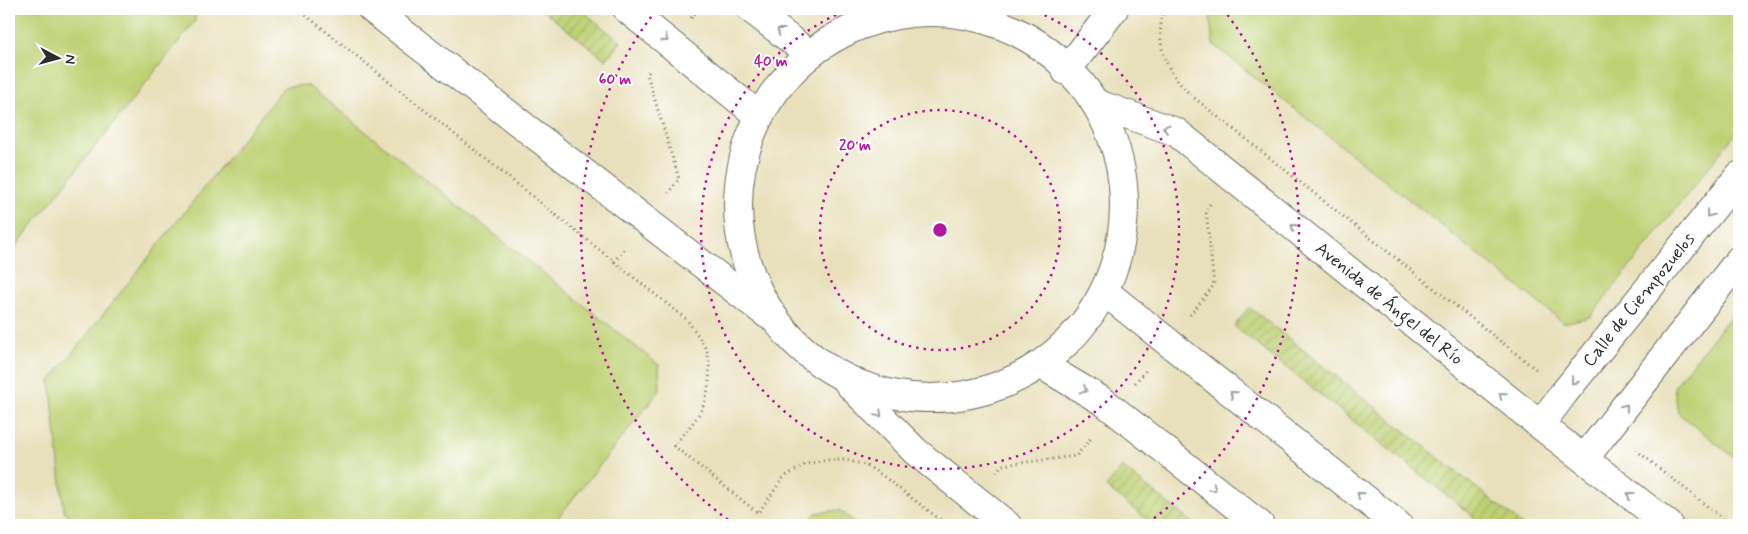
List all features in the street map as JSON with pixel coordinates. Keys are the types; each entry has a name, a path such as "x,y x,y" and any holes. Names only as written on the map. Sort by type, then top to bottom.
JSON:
{"street":[{"path":"372,9 772,318 806,355 844,380 915,451 1007,525"},
{"path":"627,9 759,116"},
{"path":"751,9 808,54"},
{"path":"844,380 894,396 946,400 996,389 1042,365 1078,332 1105,292 1121,246 1126,197 1117,149 1098,104 1066,71 1024,34 1001,9"},
{"path":"1066,71 1114,9"},
{"path":"772,318 743,254 738,183 759,116 780,82 808,54 858,24 914,10 971,14 1024,34"},
{"name":"Avenida de Ángel del Río","path":"1098,104 1176,132 1540,425 1669,525"},
{"name":"Calle de Ciempozuelos","path":"1540,425 1739,176"},
{"path":"1584,458 1739,260"},
{"path":"1105,292 1398,525"},
{"path":"1042,365 1104,402 1260,525"}],"path":[{"path":"298,9 686,319 699,336 707,353 709,372 707,391 702,409 674,446 711,477 758,513 784,477 806,464 827,460 845,460 866,465 947,525"},
{"path":"614,262 679,179 647,74 699,9"},
{"path":"1164,9 1160,24 1164,56 1170,72 1180,85 1540,373"},
{"path":"1631,445 1731,525"}],"green space":[{"path":"9,9 195,9 195,21 9,255"},
{"path":"541,9 580,9 621,42 606,60"},
{"path":"1217,9 1739,9 1739,129 1590,317 1564,323 1213,44 1210,18"},
{"path":"307,85 659,365 660,390 552,525 82,525 64,511 50,381 284,87"},
{"path":"1739,306 1739,461 1678,413 1674,387"},
{"path":"1249,307 1523,525 1484,525 1234,326"},
{"path":"1122,467 1195,525 1154,525 1106,487"},
{"path":"839,510 859,525 806,525 816,513"}]}
